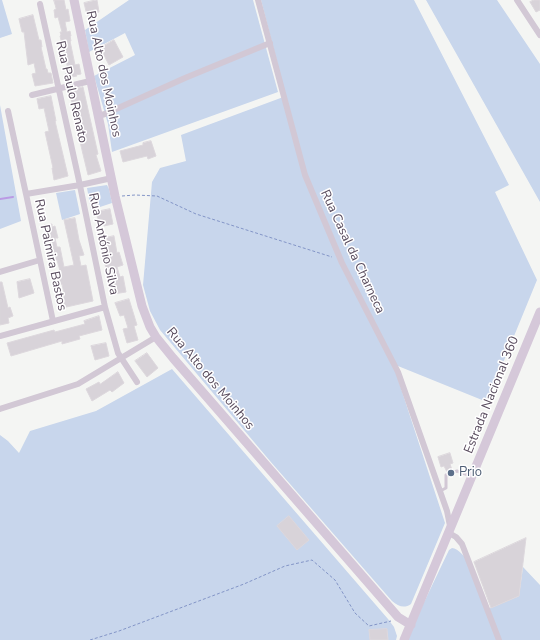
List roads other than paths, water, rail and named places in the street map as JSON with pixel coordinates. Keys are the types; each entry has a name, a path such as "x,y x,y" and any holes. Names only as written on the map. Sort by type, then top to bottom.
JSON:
{"street":[{"name":"Rua Alto dos Moinhos","path":"74,0 115,196 142,306 150,327 156,337 398,617 411,625"},
{"name":"Rua Casal da Charneca","path":"258,0 305,175 341,259 398,372 446,509 450,530"},
{"path":"517,0 540,35"},
{"name":"Rua Paulo Renato","path":"40,4 80,185"},
{"path":"98,116 270,43"},
{"path":"32,94 90,80"},
{"name":"Rua Palmira Bastos","path":"8,111 53,321"},
{"path":"26,194 112,178"},
{"name":"Rua António Silva","path":"80,185 105,307 118,353 136,382"},
{"path":"0,272 40,260"},
{"path":"0,336 105,307"},
{"name":"Estrada Nacional 360","path":"450,530 540,312"},
{"path":"0,409 78,384 122,359 156,337"},
{"path":"446,509 457,513"},
{"path":"404,640 450,530 462,544 499,640"}],"lane":[{"path":"439,491 446,488 446,475 457,471 472,477"}],"waterway":[{"path":"0,199 13,197"}],"place":[{"name":"Prio","path":"451,473"}]}
